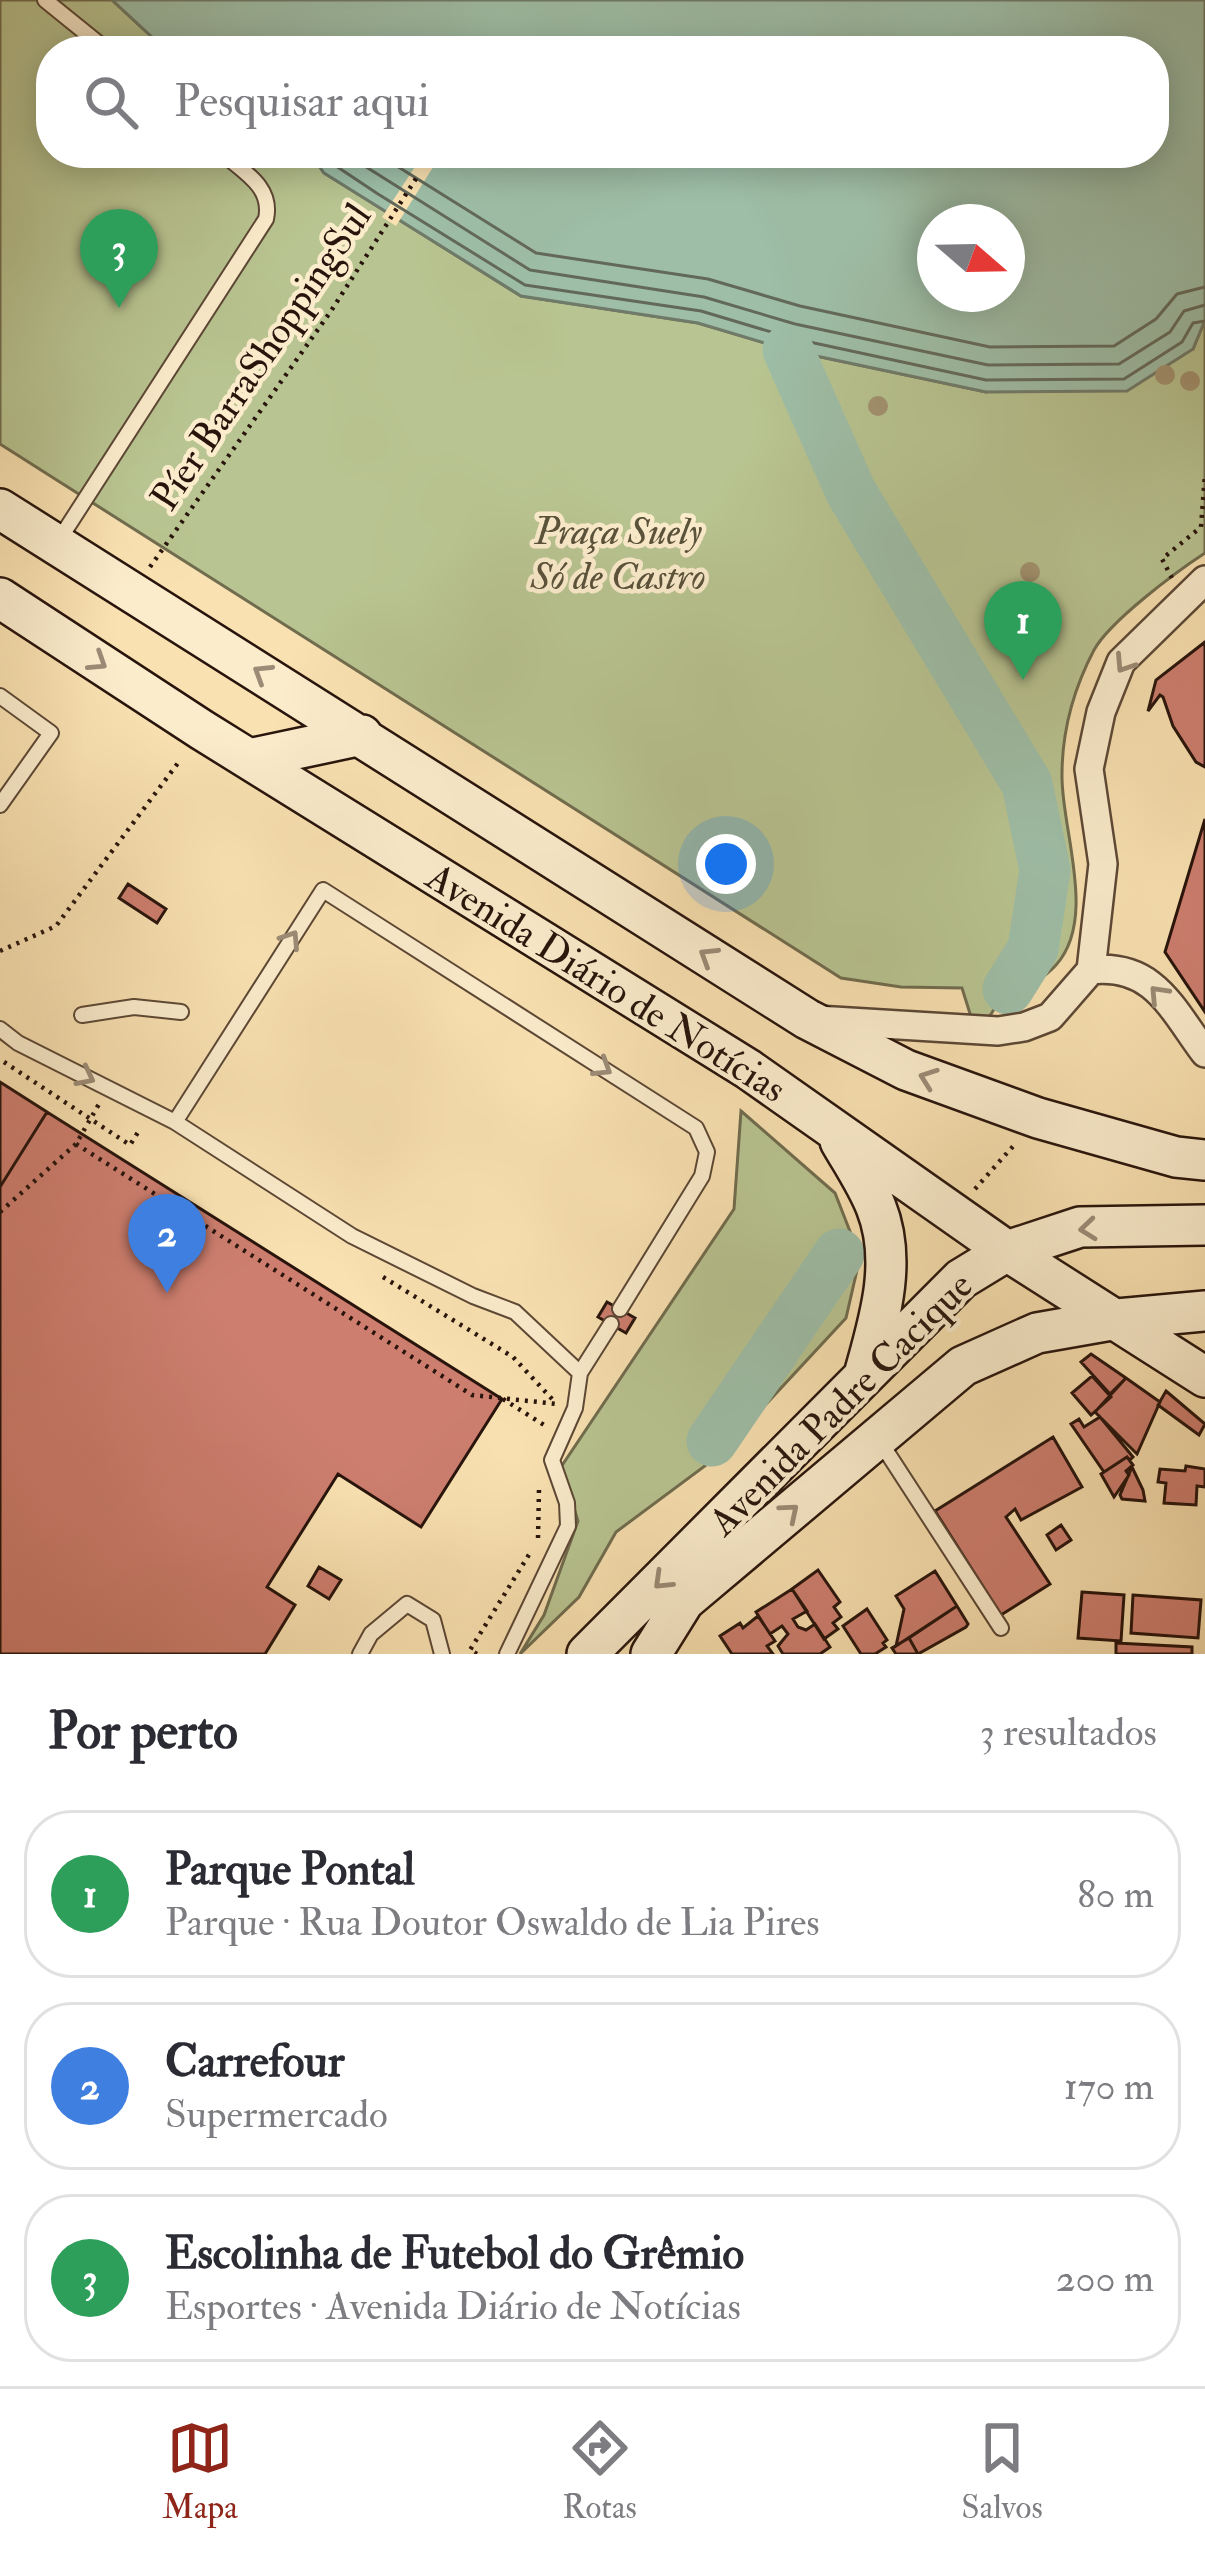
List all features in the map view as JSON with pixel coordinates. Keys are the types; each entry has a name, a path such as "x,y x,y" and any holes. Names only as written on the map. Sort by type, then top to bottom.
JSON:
{"main road":[{"name":"Avenida Diário de Notícias","path":"0,509 807,1019 906,1070 1038,1118 1176,1157 1205,1160"},
{"name":"Avenida Diário de Notícias","path":"0,598 202,730 748,1069 952,1214 1205,1377"},
{"path":"250,759 362,735"},
{"path":"834,1131 877,1209 886,1255 883,1308 862,1379"},
{"name":"Avenida Padre Cacique","path":"587,1654 961,1279 1007,1251 1080,1227 1205,1225"},
{"name":"Avenida Padre Cacique","path":"651,1654 684,1600 963,1366 1037,1334 1117,1319 1205,1311"}],"street":[{"path":"807,1019 998,1031 1024,1028 1050,1017 1091,970 1103,864 1089,769 1101,712 1121,662 1205,580"},
{"path":"1091,970 1136,973 1156,987 1205,1053"}],"lane":[{"path":"45,0 89,36"},
{"path":"57,545 266,219 269,203 263,189 240,168"},
{"path":"0,696 51,733 0,805"},
{"path":"175,1122 323,890 696,1128 707,1152 702,1176 620,1310"},
{"path":"82,1015 134,1007 181,1012"},
{"path":"0,1029 18,1043 175,1122 352,1236 515,1312 580,1373"},
{"path":"508,1654 568,1526 568,1503 552,1460 574,1408 580,1373 611,1324"},
{"path":"879,1439 1001,1628"},
{"path":"360,1654 371,1634 407,1604 433,1620 442,1654"}],"path":[{"name":"Píer BarraShoppingSul","path":"150,567 331,311 417,177"},
{"path":"1182,599 1162,559 1201,527 1205,474"},
{"path":"0,951 56,926 202,730"},
{"path":"0,1058 130,1145 141,1128"},
{"path":"0,1212 76,1144 106,1088"},
{"path":"952,1214 1038,1118"},
{"path":"76,1144 472,1395 557,1404"},
{"path":"381,1276 513,1357 557,1404"},
{"path":"502,1399 544,1426"},
{"path":"541,1439 557,1404"},
{"path":"477,1654 470,1650 538,1538 539,1474"}],"green space":[{"name":"Praça Suely Só de Castro","path":"0,0 112,0 151,36 36,36 36,168 320,168 521,296 698,323 788,350 986,392 1193,349 1205,320 1205,553 1114,625 1094,650 1075,695 1064,742 1063,797 1074,873 1075,923 1056,965 1028,989 1007,989 977,1036 962,988 901,987 841,978 0,444"},
{"path":"741,1111 835,1193 860,1257 846,1318 717,1457 616,1532 579,1597 520,1654 544,1615 578,1521 561,1467 734,1209"}],"water":[{"path":"112,0 1205,0 1205,320 1193,349 1127,391 986,392 788,350 698,323 521,296 320,168 1169,168 1169,36 151,36"}],"pier":[{"path":"414,168 433,168 396,226 382,217"}],"building":[{"path":"1205,642 1205,767 1196,762 1173,726 1163,697 1148,711 1156,680"},
{"path":"1205,819 1205,1012 1165,952"},
{"path":"128,884 166,909 157,923 119,898"},
{"path":"0,1082 47,1112 0,1187"},
{"path":"47,1112 502,1399 421,1527 338,1474 267,1587 295,1605 265,1654 0,1654 0,1187"},
{"path":"607,1302 635,1318 626,1333 598,1317"},
{"path":"1091,1354 1126,1378 1110,1394 1081,1362"},
{"path":"1092,1376 1111,1397 1091,1415 1072,1393"},
{"path":"1126,1378 1160,1402 1137,1454 1095,1412"},
{"path":"1166,1391 1205,1424 1199,1435 1158,1405"},
{"path":"1100,1417 1133,1457 1104,1472 1071,1424 1079,1419 1084,1427"},
{"path":"1053,1437 1082,1487 1021,1520 1015,1509 1006,1517 1050,1584 1001,1615 935,1511"},
{"path":"1127,1457 1133,1465 1114,1497 1101,1474"},
{"path":"1186,1466 1205,1469 1205,1487 1197,1486 1196,1505 1164,1503 1166,1483 1158,1482 1160,1469 1185,1471"},
{"path":"1132,1467 1143,1490 1145,1501 1120,1495"},
{"path":"1061,1525 1071,1540 1056,1550 1047,1535"},
{"path":"319,1567 341,1580 329,1599 308,1586"},
{"path":"818,1570 840,1602 834,1607 841,1617 833,1623 838,1629 824,1639 792,1589"},
{"path":"935,1571 957,1606 896,1646 904,1609 896,1596"},
{"path":"792,1589 807,1611 793,1619 798,1627 806,1630 815,1624 830,1647 820,1654 783,1654 778,1646 788,1634 782,1626 770,1634 756,1612"},
{"path":"1082,1592 1124,1595 1121,1641 1078,1638"},
{"path":"1133,1595 1201,1600 1198,1638 1131,1633"},
{"path":"957,1606 966,1627 918,1654 909,1638"},
{"path":"867,1609 887,1640 886,1647 875,1654 861,1654 843,1626"},
{"path":"758,1616 775,1641 767,1646 773,1654 732,1654 720,1636 740,1623 743,1628"},
{"path":"909,1638 918,1654 896,1654 892,1648"},
{"path":"1116,1643 1192,1647 1192,1654 1116,1654"}],"waterway":[{"path":"788,350 851,492 1027,784 1045,870 1033,949 1008,989"},
{"path":"712,1441 839,1254"}],"place":[{"name":"Escolinha de Futebol do Grêmio","path":"119,308"},
{"name":"Parque Pontal","path":"1023,680"},
{"name":"Carrefour","path":"167,1293"}]}
